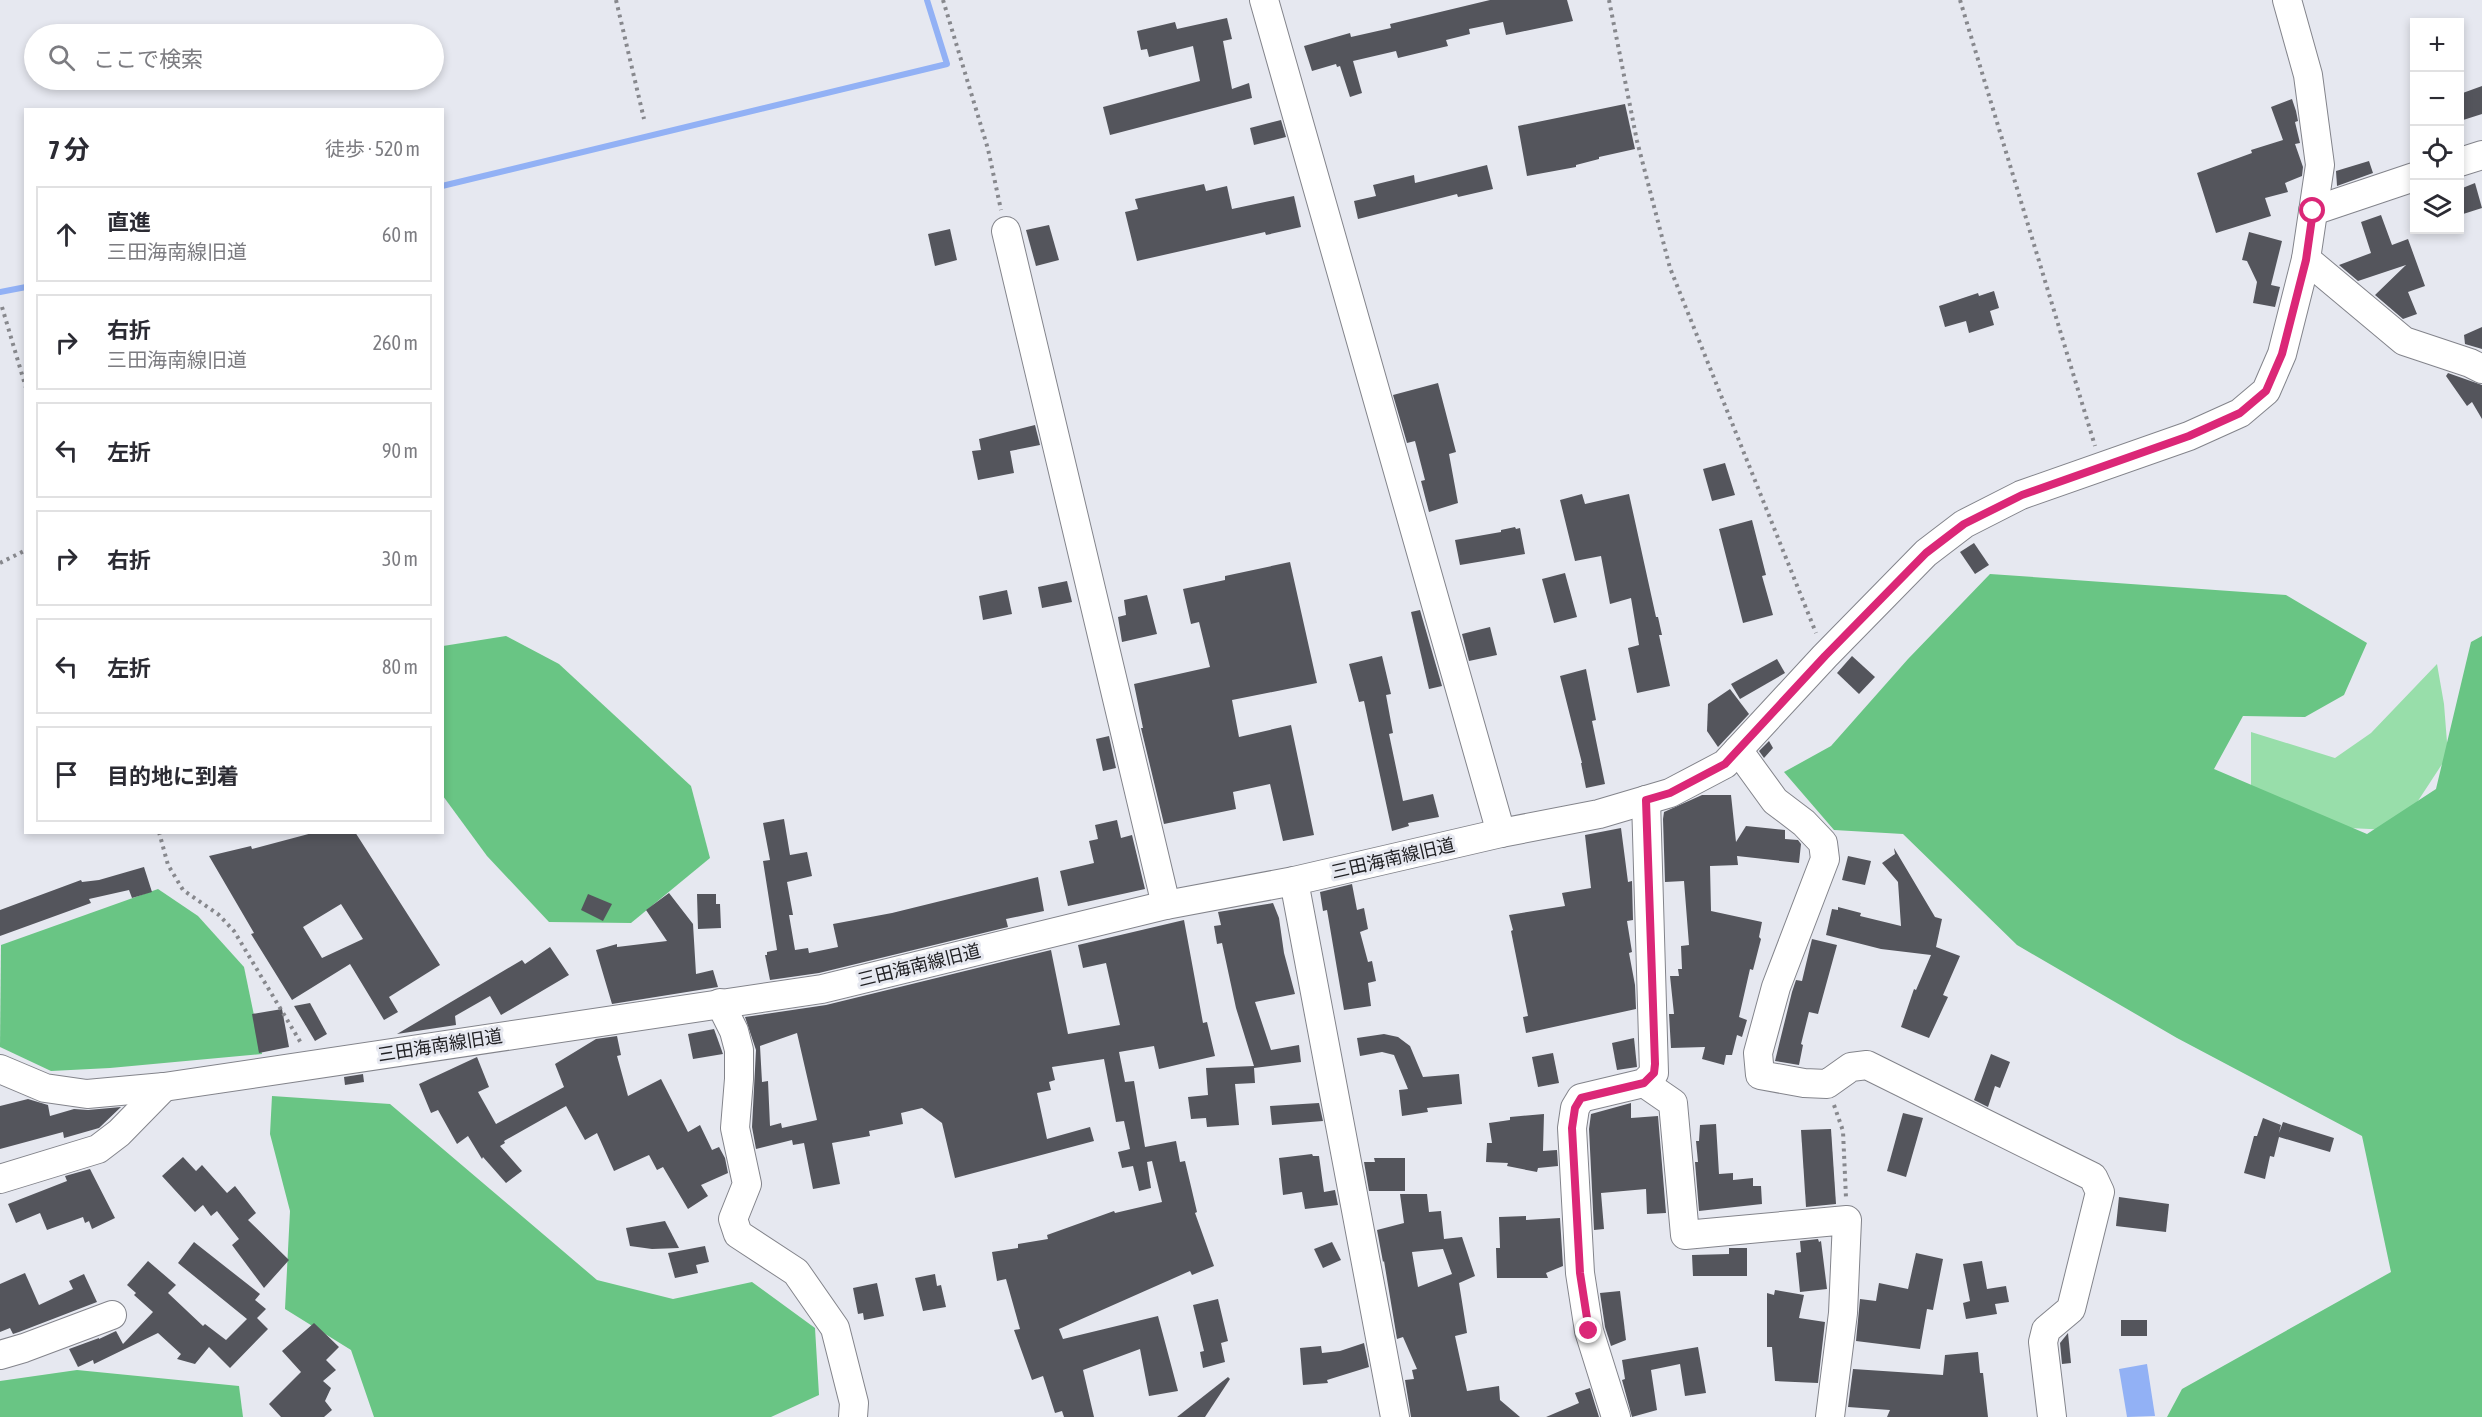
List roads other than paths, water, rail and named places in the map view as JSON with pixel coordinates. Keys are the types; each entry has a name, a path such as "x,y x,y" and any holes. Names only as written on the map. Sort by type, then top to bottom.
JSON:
{"street":[{"path":"1264,0 1501,832"},
{"name":"三田海南線旧道","path":"0,1069 45,1088 87,1094 165,1087 822,989 1166,905 1294,881 1501,832 1599,814 1670,793 1725,764 1825,656 1926,553 1964,524 2022,495 2189,436 2230,418 2240,413 2266,391 2282,354 2306,260 2320,165 2308,75 2286,0"},
{"path":"2464,161 2482,155"},
{"path":"2313,211 2410,179"},
{"path":"1006,231 1166,905"},
{"path":"2306,260 2404,341 2478,364"},
{"path":"1738,750 1775,801 1804,823 1823,843 1825,859 1776,987 1758,1053 1760,1075 1804,1083 1827,1084 1851,1067 1867,1065 2093,1177 2100,1192 2071,1309 2046,1330 2043,1342 2052,1417"},
{"path":"1616,1417 1587,1319 1580,1273 1572,1128 1575,1108 1581,1098 1644,1083 1654,1073 1646,800"},
{"path":"1294,881 1395,1417"},
{"path":"720,1003 734,1031 739,1050 735,1128 747,1184 733,1219 738,1234 796,1272 835,1328 854,1404 853,1417"},
{"path":"1644,1083 1673,1103 1685,1235 1848,1220 1843,1313 1830,1417"},
{"path":"0,1179 98,1149 120,1133 165,1087"},
{"path":"0,1354 24,1348 112,1315"}],"water":[{"path":"2147,1364 2155,1416 2127,1417 2119,1369"}],"waterway":[{"path":"444,186 947,64 927,0"},
{"path":"0,292 24,287"}]}
